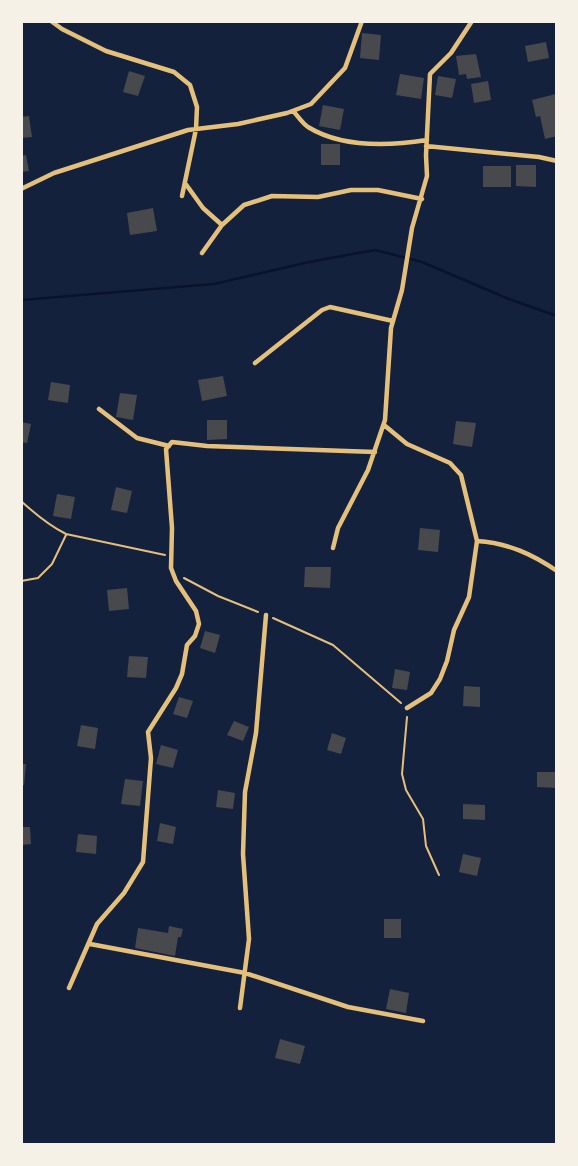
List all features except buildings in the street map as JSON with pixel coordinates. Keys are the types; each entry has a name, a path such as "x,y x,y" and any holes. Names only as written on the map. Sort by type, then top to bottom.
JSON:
{"street":[{"path":"51,21 106,51 174,72 190,85 197,107 196,129 182,196"},
{"path":"21,189 54,173 196,129 238,124 311,104 345,68 362,21"},
{"path":"333,548 338,528 375,452 384,425 393,321 427,176 430,74 451,53 472,21"},
{"path":"293,111 306,126 348,141 383,144 426,143 557,161"},
{"path":"184,182 203,208 222,225"},
{"path":"202,253 222,225 244,205 272,196 317,197 351,190 378,190 422,199"},
{"path":"255,363 322,310 330,307 393,321"},
{"path":"99,409 137,438 169,446"},
{"path":"384,425 407,444 450,463 461,475 476,526 477,541 469,597 454,630 447,661 431,693 407,708"},
{"path":"69,988 97,925 124,893 143,862 151,758 148,733 176,688 182,674 187,645 195,636 199,624 196,611 171,568 173,556 166,454 169,446 172,442 207,446 375,452"},
{"path":"477,541 496,542 513,547 540,559 557,571"},
{"path":"240,1009 249,939 243,854 245,792 256,733 266,615"},
{"path":"90,944 245,973 348,1007 423,1021"}],"path":[{"path":"21,501 52,527 66,534 173,556"},
{"path":"21,581 38,578 52,564 66,534"},
{"path":"173,573 218,596 333,645 407,708 402,774 406,790 423,820 426,846 439,875"}],"waterway":[{"path":"21,300 214,284 375,250 422,262 557,316"}]}
